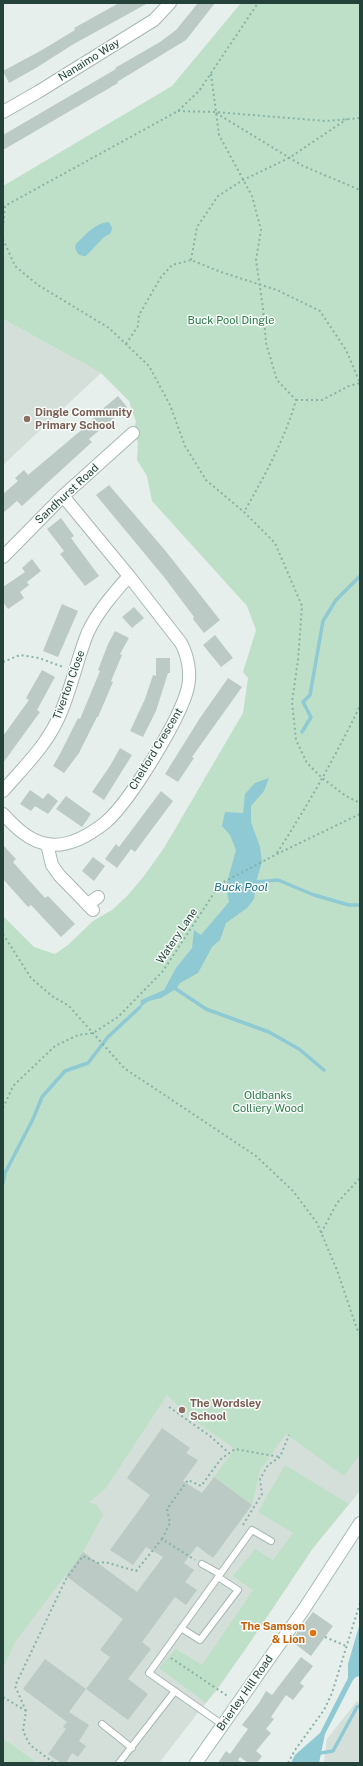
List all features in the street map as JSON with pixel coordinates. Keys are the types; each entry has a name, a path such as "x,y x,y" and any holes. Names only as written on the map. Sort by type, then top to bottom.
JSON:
{"street":[{"name":"Nanaimo Way","path":"3,112 154,20 170,3"},
{"name":"Sandhurst Road","path":"3,556 63,496 133,434"},
{"name":"Chelford Crescent","path":"3,814 14,826 27,836 35,841 47,844 67,842 93,832 106,822 120,807 150,762 178,715 184,701 188,685 186,651 181,643 129,576 63,496"},
{"name":"Tiverton Close","path":"3,791 45,742 57,721 76,672 88,633 110,597 129,576"},
{"path":"47,844 52,865 91,907 98,897"},
{"name":"Brierley Hill Road","path":"196,1763 304,1609 360,1523"}],"lane":[{"path":"223,1725 149,1673 252,1530 271,1541"},
{"path":"181,1628 200,1640 238,1590 202,1564"},
{"path":"119,1763 175,1691"},
{"path":"102,1724 132,1748"}],"path":[{"path":"3,228 4,207 178,111 200,91 258,3"},
{"path":"126,344 138,326 139,314 161,277 172,266 191,260 260,285 277,290 320,311 346,350 360,383 349,386 322,400 296,400 278,380 266,343 260,285 256,260 261,230 252,196 220,135 211,74"},
{"path":"178,111 216,112 326,121 360,118"},
{"path":"216,112 303,166 360,190"},
{"path":"191,260 197,227 218,196 244,180 289,158 347,119"},
{"path":"3,239 16,266 38,285 109,328 149,366 170,406 185,446 206,480 244,512 275,543 302,606 298,660 292,702 296,740 307,763 322,778 346,796 360,803"},
{"path":"244,512 263,480 292,415 296,400"},
{"path":"3,662 20,655 39,658 76,672"},
{"path":"277,854 302,814 360,706"},
{"name":"Watery Lane","path":"3,1108 13,1086 56,1046 78,1035 93,1033 118,1017 163,971 220,884 277,854 360,814"},
{"path":"3,934 31,978 52,996 69,1006 124,1068 256,1156 293,1191 317,1223 322,1233 360,1334"},
{"path":"322,1233 337,1203 360,1178"},
{"path":"169,1407 210,1436 229,1453"},
{"path":"242,1526 262,1494 260,1479 268,1465 280,1457 289,1435"},
{"path":"54,1763 30,1745 23,1731 26,1710 15,1686 38,1642 66,1579 83,1556 98,1563 105,1562 136,1571 162,1539 170,1523 167,1509 188,1480 201,1486 221,1459 235,1449 280,1457"},
{"path":"162,1539 202,1564"},
{"path":"288,1763 295,1750 324,1710 332,1693 360,1602"},
{"path":"325,1637 346,1646"},
{"path":"165,1650 174,1661 218,1689"},
{"path":"3,1697 26,1710"}],"shaded area":[{"name":"Dingle Community Primary School","path":"3,319 101,373 3,465"},
{"name":"The Wordsley School","path":"3,1314 360,1354 360,1491 313,1548 218,1689 159,1763 38,1763 3,1738"},
{"path":"357,1701 360,1703 360,1763 324,1763 327,1739"}],"green space":[{"path":"241,3 360,3 360,1454 344,1476 286,1434 260,1470 252,1505 214,1477 235,1449 192,1419 167,1395 106,1488 89,1502 97,1505 103,1515 83,1552 15,1642 3,1669 3,916 34,947 55,954 68,945 93,921 112,910 128,895 164,848 243,713 248,678 243,672 256,630 247,606 152,501 147,476 137,460 138,442 133,433 136,422 129,401 101,373 3,319 3,186 172,86"},
{"path":"285,1465 349,1504 313,1548 245,1650 206,1703 159,1668 176,1649 202,1665 253,1590 233,1576 255,1549 273,1560 293,1533 258,1512"},
{"path":"3,1738 38,1763 3,1763"}],"water":[{"path":"109,222 112,228 111,233 104,237 86,256 79,254 75,247 76,244 95,227"},
{"name":"Buck Pool","path":"269,778 264,791 251,806 251,822 260,847 262,862 256,882 254,899 247,908 226,923 220,940 212,947 198,973 180,983 176,989 161,998 149,1001 140,1007 141,1000 164,990 176,968 192,948 194,930 201,935 229,902 226,886 236,850 230,835 222,826 225,812 243,813 245,794 255,783"},
{"path":"360,1623 360,1676 353,1680 325,1734 319,1763 291,1763 295,1755 320,1733 348,1678 348,1664"}],"building":[{"path":"119,3 148,3 72,45 9,83 3,71 42,50 75,30 74,28"},
{"path":"198,3 215,3 186,40 117,82 118,83 3,150 3,135 160,42 176,30"},
{"path":"118,396 127,407 89,439 92,442 22,506 17,501 3,513 3,494 18,481 15,478 24,470 28,475 85,427 100,411"},
{"path":"109,485 164,549 220,620 204,633 164,577 96,495"},
{"path":"61,518 74,536 71,538 99,576 85,586 60,554 64,551 47,529"},
{"path":"32,559 41,571 27,582 29,585 20,592 24,598 8,609 3,602 3,587 25,572 22,568"},
{"path":"62,604 78,611 58,657 43,651"},
{"path":"134,607 144,618 132,628 122,617"},
{"path":"115,631 129,638 120,654 122,655 111,681 113,682 98,717 79,753 64,773 53,766 78,718 80,719 100,671 98,670 108,644"},
{"path":"215,635 233,658 221,667 203,645"},
{"path":"156,658 170,658 170,673 168,673 156,711 143,737 130,731 145,699 153,675 156,676"},
{"path":"42,670 55,677 37,710 40,712 3,763 3,736 29,700 26,698"},
{"path":"228,678 242,687 192,757 194,758 178,782 165,774 200,718"},
{"path":"120,748 132,755 104,800 92,792 110,766"},
{"path":"30,790 43,799 48,793 58,801 48,814 35,806 31,811 20,804"},
{"path":"161,791 173,801 135,852 131,849 117,868 105,859 116,844 119,847"},
{"path":"66,796 91,814 82,827 56,809"},
{"path":"3,845 16,859 13,862 45,898 48,896 75,924 61,937 31,905 28,907 3,879"},
{"path":"93,857 105,866 94,881 82,871"},
{"path":"162,1428 190,1448 186,1453 198,1460 183,1481 202,1493 214,1477 252,1505 213,1558 197,1546 184,1563 194,1570 185,1582 197,1590 186,1605 175,1597 142,1642 151,1649 128,1679 148,1694 128,1720 86,1689 110,1657 100,1650 123,1619 66,1576 83,1552 137,1592 163,1557 146,1547 133,1565 110,1550 150,1495 127,1478"},
{"name":"The Samson & Lion","path":"313,1612 333,1626 311,1656 291,1641"},
{"path":"301,1657 313,1666 300,1683 304,1686 293,1700 286,1695 271,1717 274,1719 266,1729 271,1733 256,1751 262,1756 257,1763 248,1763 240,1757 238,1760 243,1763 218,1763 226,1751 230,1754 248,1729 242,1725 259,1703 266,1691 272,1695"},
{"path":"45,1659 86,1689 69,1712 89,1725 79,1741 86,1746 78,1757 72,1753 66,1763 61,1763 48,1754 66,1729 63,1727 67,1722 23,1689"}],"waterway":[{"path":"302,732 311,717 303,702 310,695 323,621 336,600 360,576"},
{"path":"256,882 278,880 314,895 349,905 360,905"},
{"path":"176,989 206,1009 269,1032 299,1049 324,1070"},
{"path":"3,1183 5,1173 33,1119 42,1097 65,1071 88,1063 108,1037 140,1007"},
{"path":"321,1753 333,1751 357,1707 360,1706"}],"place":[{"name":"Dingle Community Primary School","path":"27,419"},
{"name":"The Wordsley School","path":"182,1410"},
{"name":"The Samson & Lion","path":"313,1633"}],"park label":[{"name":"Buck Pool Dingle","path":"231,321"},
{"name":"Oldbanks Colliery Wood","path":"268,1102"}]}
